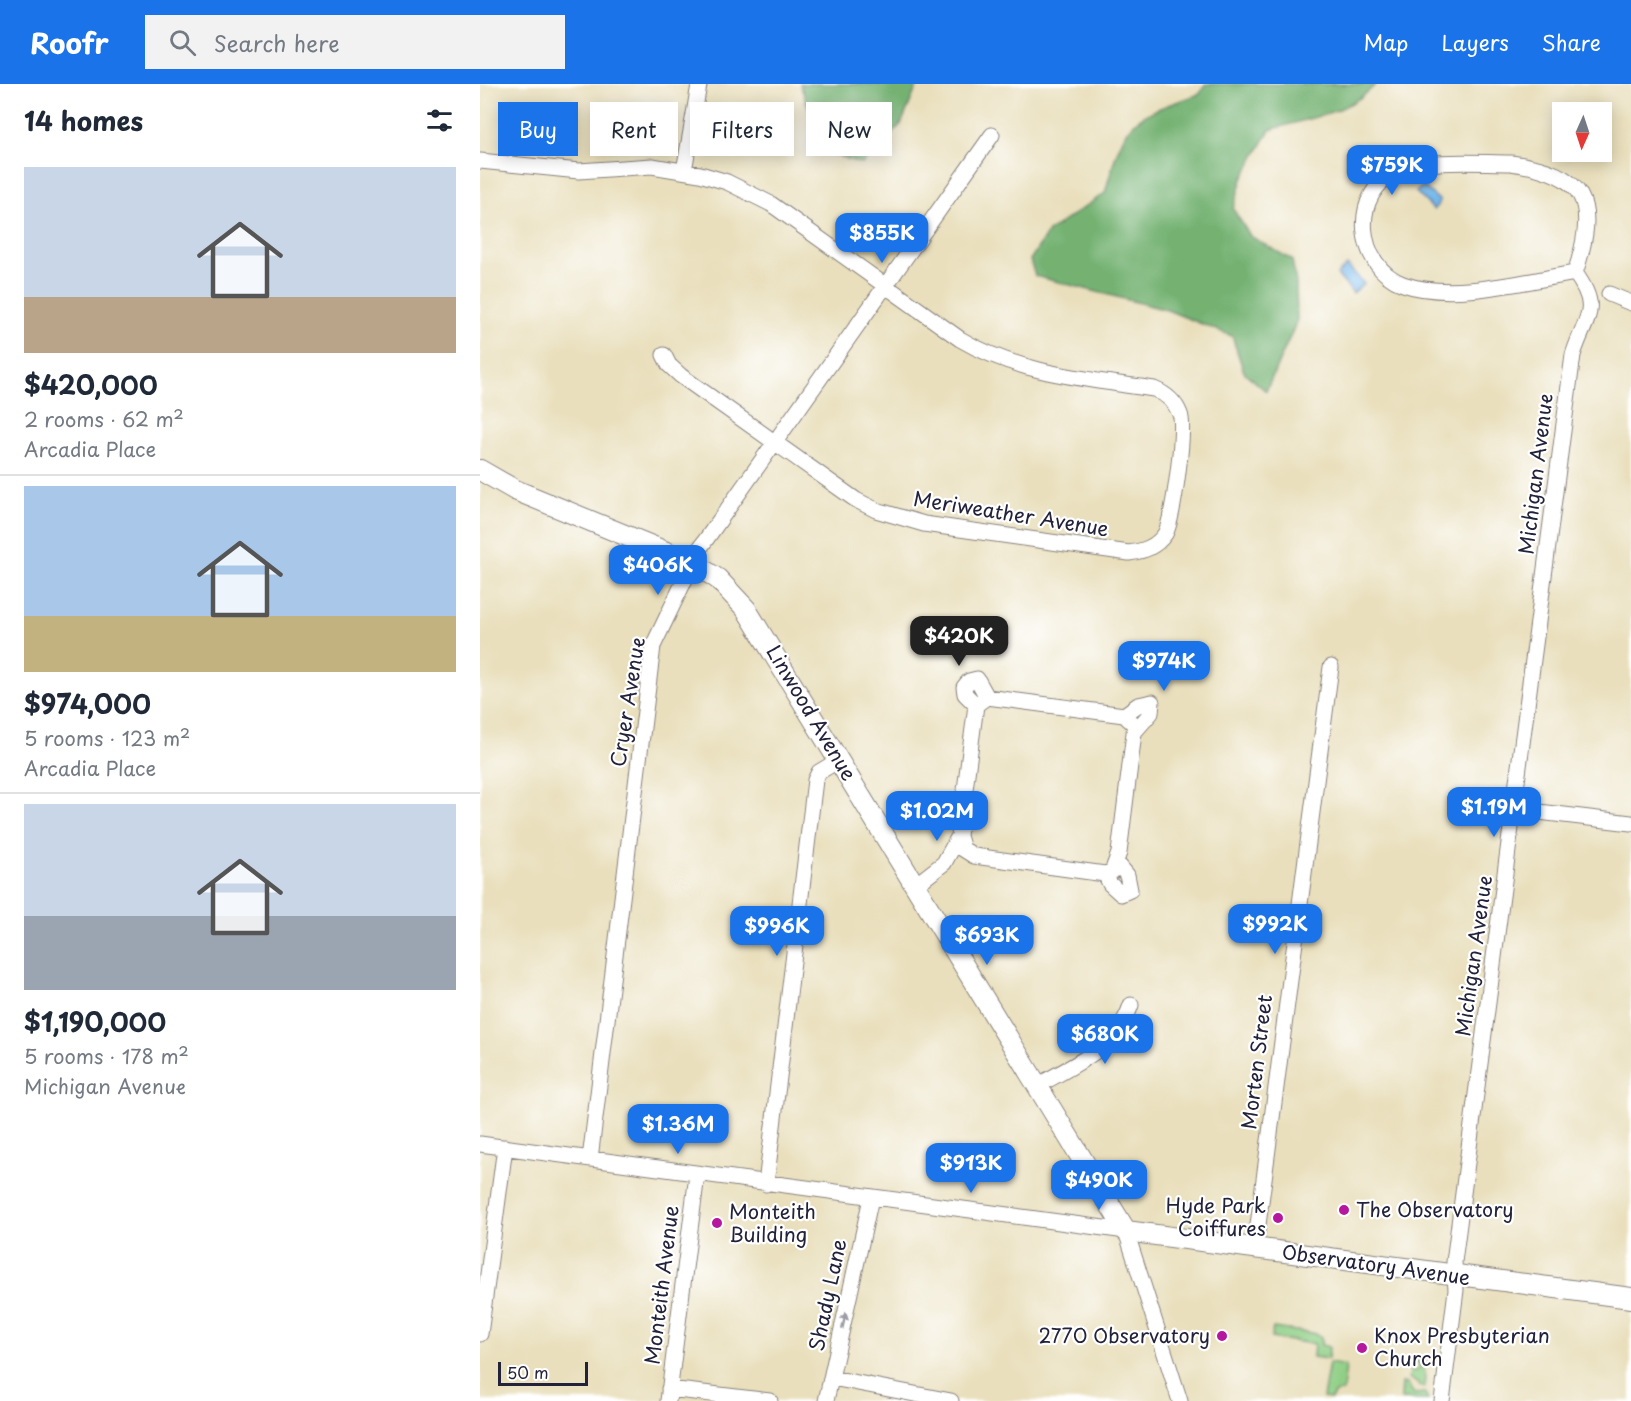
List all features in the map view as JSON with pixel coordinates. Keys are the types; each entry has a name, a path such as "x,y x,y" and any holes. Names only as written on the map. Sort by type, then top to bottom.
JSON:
{"main road":[{"name":"Linwood Avenue","path":"480,470 515,490 693,563 718,579 746,609 1126,1231"},
{"name":"Observatory Avenue","path":"1126,1231 1631,1298"}],"street":[{"path":"684,171 699,85"},
{"name":"Cryer Avenue","path":"590,1159 653,646 700,548 992,135"},
{"name":"Meriweather Avenue","path":"480,161 549,170 579,171 652,166 727,182 771,204 960,339 1007,363 1040,372 1154,389 1165,394 1177,407 1182,418 1183,430 1169,523 1165,534 1147,550 1129,553 902,519 856,500 773,443 681,376 669,365 664,355"},
{"path":"1431,164 1511,164 1538,167 1563,176 1575,185 1581,195 1585,223 1583,246 1575,273 1460,290 1403,284 1383,272 1370,254 1365,240 1367,208 1378,186 1399,171 1431,164"},
{"name":"Michigan Avenue","path":"1442,1401 1456,1290 1454,1262 1573,355 1590,308 1588,291 1575,273"},
{"path":"1609,294 1631,303"},
{"name":"Morten Street","path":"1255,1248 1331,667"},
{"path":"916,884 944,863 974,856 1105,874 1112,872 1117,863 1136,730 1132,721 1124,715 982,701 959,836 944,863"},
{"path":"1124,715 1138,705 1152,702 1151,713 1136,730"},
{"path":"766,1184 814,780 819,772 839,760"},
{"path":"1514,809 1631,824"},
{"path":"959,836 963,849 974,856"},
{"path":"1105,874 1121,894 1130,890 1127,875 1117,863"},
{"path":"1037,1086 1099,1049 1118,1034 1131,1005"},
{"name":"Observatory Avenue","path":"480,1144 1126,1231"},
{"path":"480,1334 505,1148"},
{"name":"Monteith Avenue","path":"669,1395 697,1175"},
{"name":"Shady Lane","path":"826,1401 871,1197"},
{"path":"1126,1231 1180,1401"},
{"path":"832,1378 951,1401"},
{"path":"669,1395 770,1401"}],"green space":[{"path":"800,84 918,84 901,124 892,133 892,102 806,102"},
{"path":"1205,84 1376,84 1365,94 1340,109 1270,130 1242,179 1233,209 1250,236 1292,260 1296,283 1297,321 1266,391 1244,372 1232,336 1167,310 1035,276 1030,260 1048,232 1105,193 1118,150 1133,125 1143,116 1157,109 1200,94"},
{"path":"838,156 870,156 862,164"},
{"path":"1273,1328 1318,1334 1321,1338 1321,1345 1329,1347 1328,1359 1313,1357 1314,1344 1271,1338"},
{"path":"1417,1358 1424,1368 1424,1388 1409,1378 1410,1371 1416,1371 1419,1368 1419,1363 1412,1361"},
{"path":"1329,1363 1346,1366 1343,1391 1335,1393 1331,1399 1323,1398"},
{"path":"1402,1383 1407,1384 1414,1394 1425,1393 1428,1400 1401,1399"}],"water":[{"path":"1423,186 1440,201 1434,210 1416,192"},
{"path":"1347,265 1364,284 1353,293 1337,275"}],"place":[{"name":"The Observatory","path":"1344,1210"},
{"name":"Hyde Park Coiffures","path":"1278,1218"},
{"name":"Monteith Building","path":"717,1223"},
{"name":"2770 Observatory","path":"1222,1336"},
{"name":"Knox Presbyterian Church","path":"1362,1348"}]}
